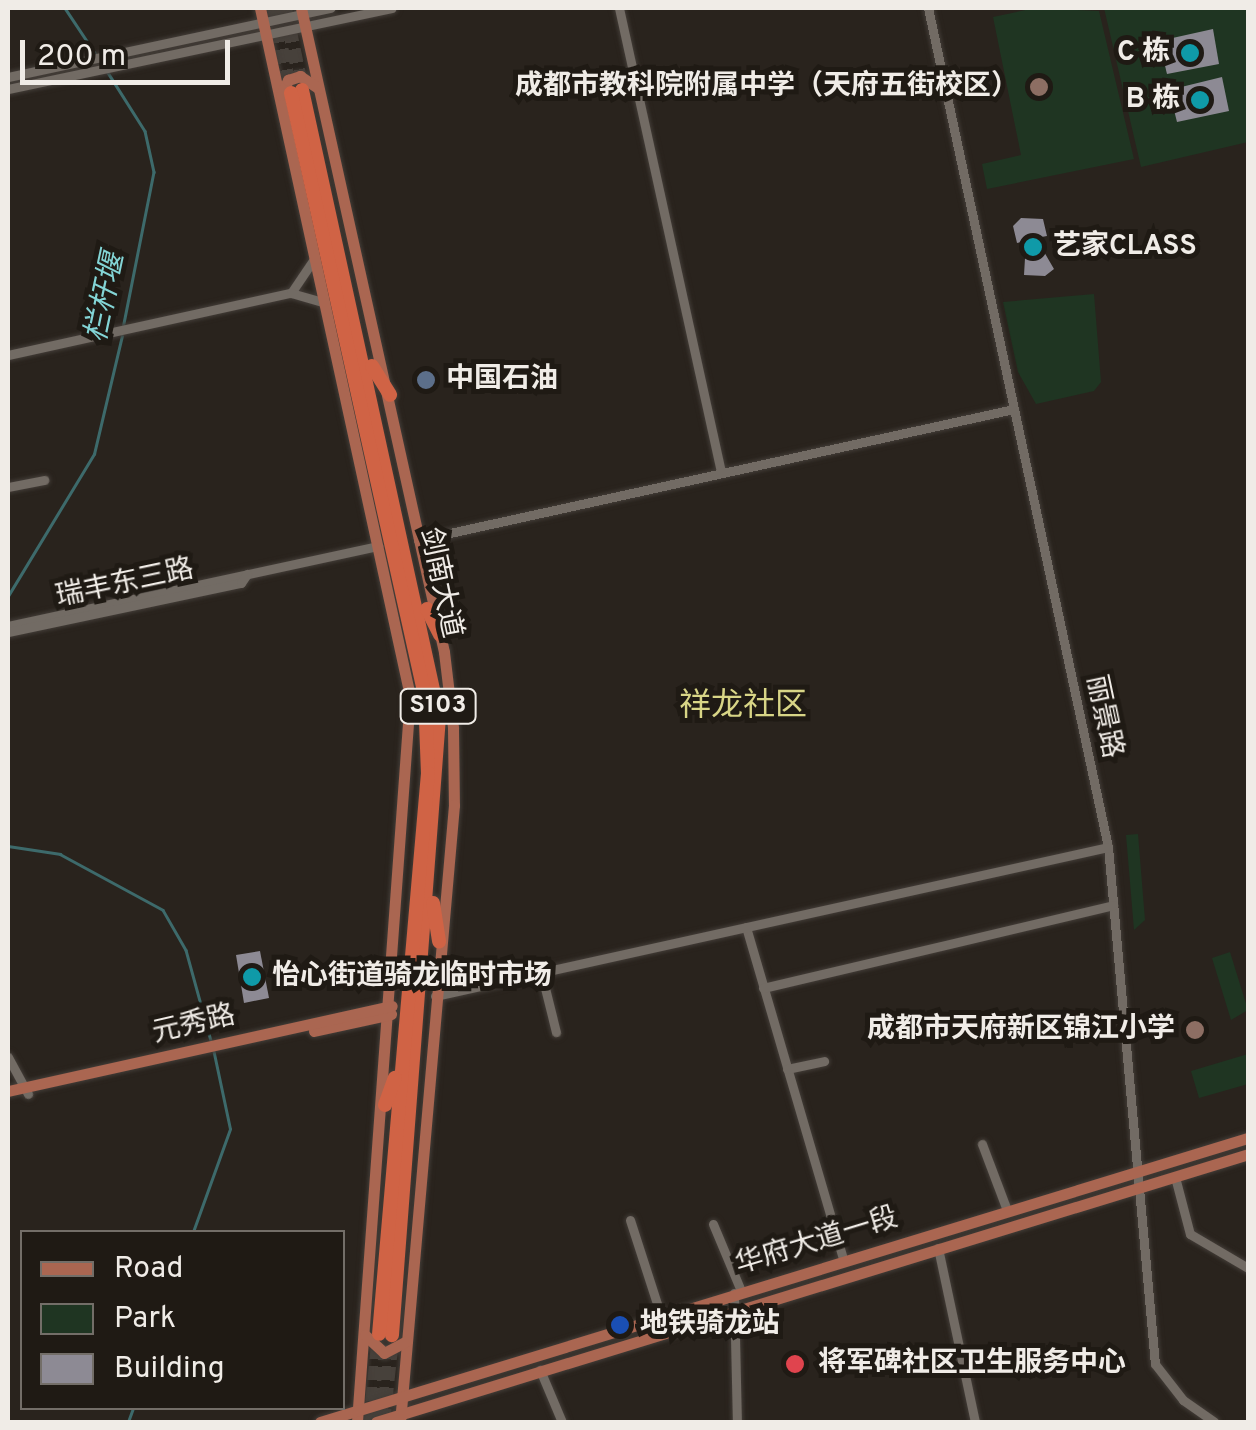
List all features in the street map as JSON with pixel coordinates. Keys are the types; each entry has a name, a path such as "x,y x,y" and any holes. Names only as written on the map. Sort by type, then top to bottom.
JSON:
{"highway":[{"name":"剑南大道","path":"291,94 411,536 440,717 386,1336"},
{"name":"剑南大道","path":"291,94 425,696 428,773 404,1054 386,1336"},
{"path":"363,351 390,395"},
{"path":"411,536 440,635"},
{"path":"429,877 438,942"},
{"path":"384,1105 404,1054"}],"main road":[{"path":"260,8 291,94"},
{"path":"304,16 390,395 411,536"},
{"path":"321,91 300,76 288,80 314,257 410,696 384,1105 386,1336 402,1400 401,1419"},
{"path":"358,1417 386,1336 436,996 454,761 440,635"},
{"name":"元秀路","path":"8,1095 392,1010"},
{"name":"华府大道一段","path":"320,1422 358,1417 661,1316 1248,1138"},
{"path":"376,1422 401,1419 540,1370 1248,1154"}],"street":[{"path":"8,89 265,29 332,8"},
{"path":"304,16 392,8"},
{"path":"620,8 721,473"},
{"name":"丽景路","path":"928,8 1108,847 1134,1188 1155,1364 1182,1400 1214,1422"},
{"path":"8,77 110,54 265,29"},
{"path":"290,293 314,257"},
{"path":"8,354 290,293 325,303"},
{"path":"411,536 1014,409"},
{"path":"8,487 44,480"},
{"path":"8,629 378,546"},
{"path":"436,996 1108,847"},
{"path":"764,988 1113,905"},
{"path":"746,927 843,1259"},
{"path":"542,972 556,1032"},
{"path":"8,1057 27,1091"},
{"path":"787,1069 824,1061"},
{"path":"982,1144 1007,1210"},
{"path":"1175,1176 1190,1234 1248,1268"},
{"path":"630,1220 661,1316"},
{"path":"713,1224 738,1292 738,1422"},
{"path":"938,1248 975,1422"},
{"path":"540,1370 562,1422"}],"green space":[{"name":"成都市教科院附属中学（天府五街校区）","path":"1035,8 1099,11 1134,159 987,189 982,164 1021,155 993,17"},
{"path":"1104,8 1248,8 1248,142 1141,167"},
{"path":"1094,294 1101,382 1094,391 1036,404 1018,372 1003,302"},
{"path":"1138,834 1145,920 1134,930 1126,835"},
{"path":"1230,952 1248,1010 1231,1020 1212,958"},
{"path":"1248,1054 1248,1084 1199,1098 1191,1071"}],"building":[{"name":"C 栋","path":"1213,29 1219,64 1167,74 1159,41"},
{"name":"B 栋","path":"1222,77 1229,111 1177,122 1169,90"},
{"name":"艺家CLASS","path":"1021,218 1043,219 1047,236 1036,238 1054,269 1045,276 1024,275 1026,241 1017,243 1013,226"},
{"name":"怡心街道骑龙临时市场","path":"260,951 269,998 244,1003 236,955"}],"waterway":[{"name":"栏杆堰","path":"65,8 103,65"},
{"name":"栏杆堰","path":"107,71 145,131 154,172 123,328"},
{"name":"栏杆堰","path":"8,596 94,454 122,336"},
{"name":"栏杆堰","path":"8,846 60,854 163,910 186,950 211,1041"},
{"name":"栏杆堰","path":"194,1230 230,1129 213,1049"},
{"name":"栏杆堰","path":"128,1422 132,1410"}],"tunnel":[{"path":"273,8 290,90"},
{"path":"285,8 302,89"},
{"path":"370,1422 379,1335"},
{"path":"383,1422 392,1339"}],"place":[{"name":"C 栋","path":"1190,53"},
{"name":"成都市教科院附属中学（天府五街校区）","path":"1039,87"},
{"name":"B 栋","path":"1200,100"},
{"name":"艺家CLASS","path":"1033,247"},
{"name":"中国石油","path":"426,380"},
{"name":"怡心街道骑龙临时市场","path":"252,977"},
{"name":"成都市天府新区锦江小学","path":"1195,1030"},
{"name":"地铁骑龙站","path":"620,1325"},
{"name":"将军碑社区卫生服务中心","path":"795,1364"}],"district":[{"name":"祥龙社区","path":"743,707"}]}
